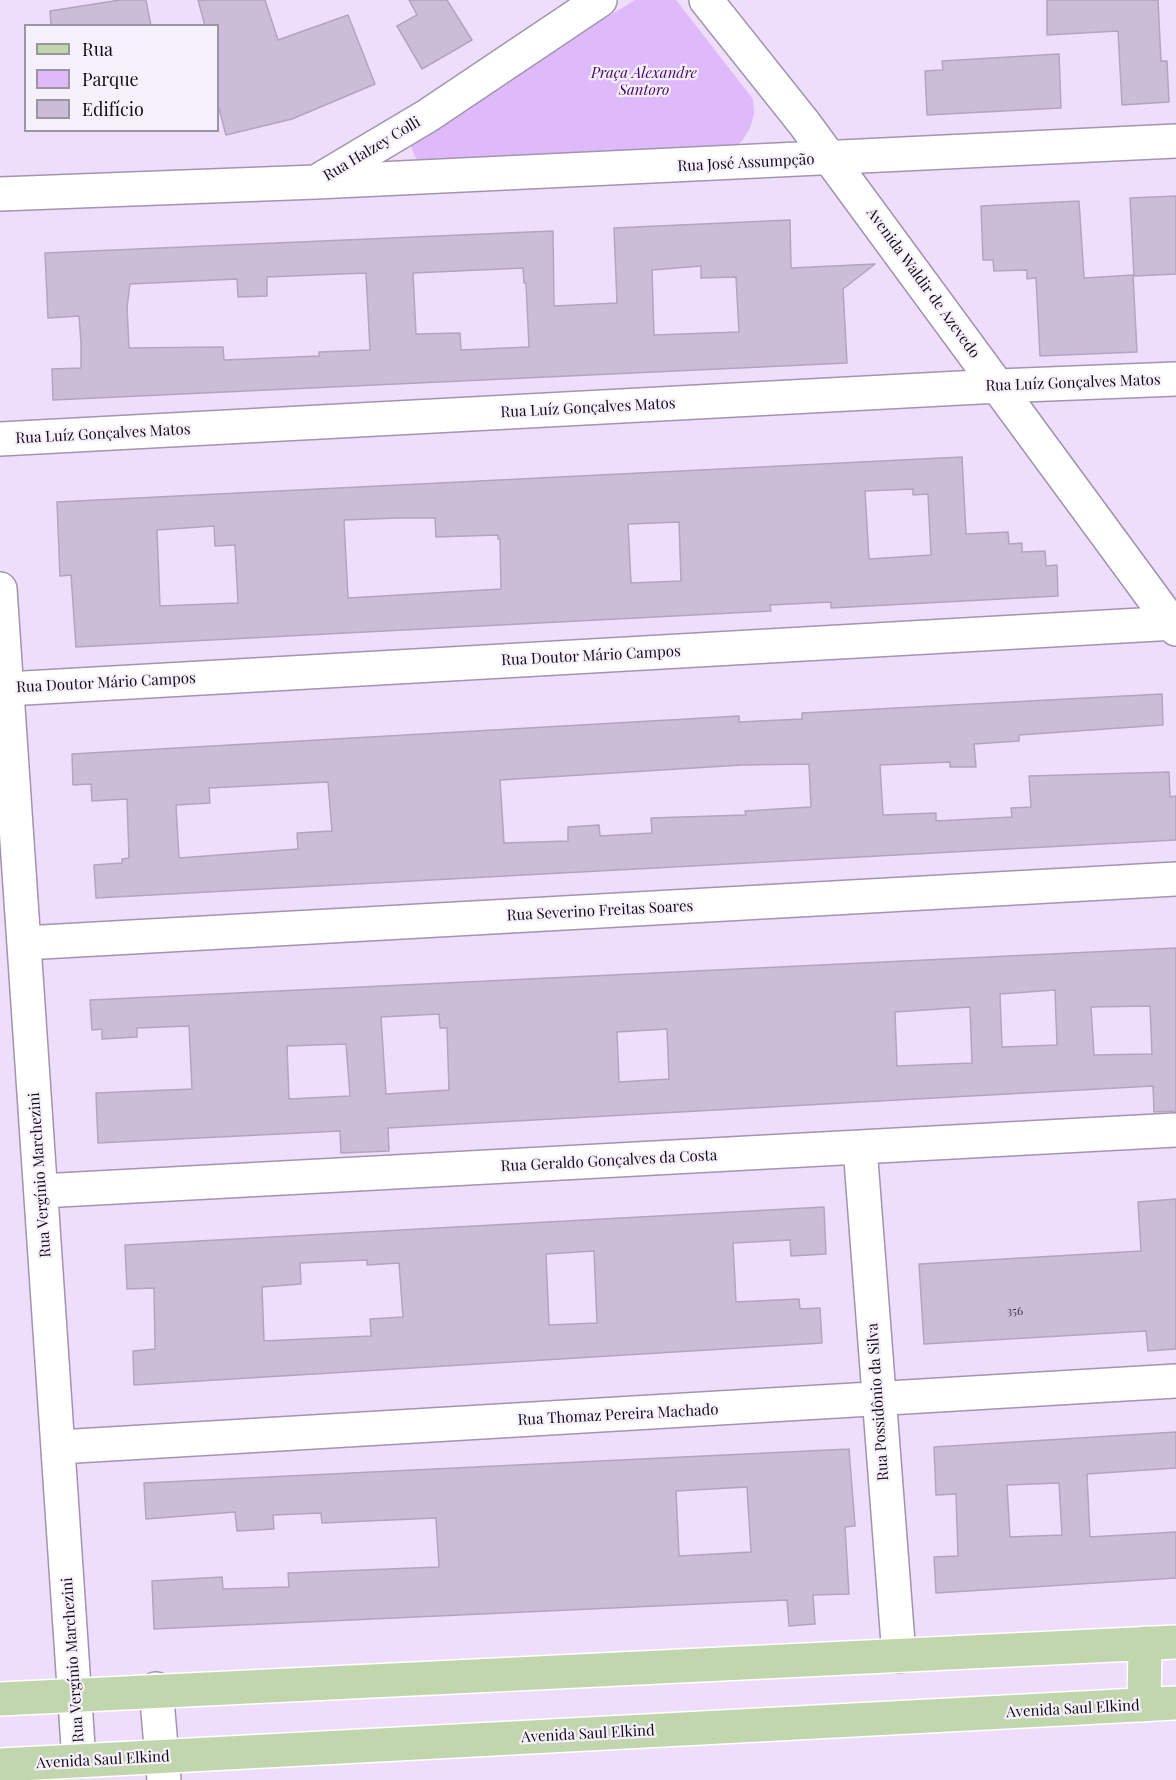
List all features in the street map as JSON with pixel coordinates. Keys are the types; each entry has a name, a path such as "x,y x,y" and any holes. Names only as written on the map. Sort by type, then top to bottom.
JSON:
{"main road":[{"path":"0,1699 156,1689 1160,1642 1144,1705"},
{"name":"Avenida Saul Elkind","path":"0,1765 79,1761 163,1768 1176,1703"}],"street":[{"name":"Rua Halzey Colli","path":"0,194 316,182 426,116 600,0"},
{"name":"Avenida Waldir de Azevedo","path":"706,0 831,159 1175,625"},
{"name":"Rua José Assumpção","path":"316,182 1176,141"},
{"name":"Rua Luíz Gonçalves Matos","path":"0,439 998,386 1176,379"},
{"name":"Rua Vergínio Marchezini","path":"0,589 79,1761"},
{"name":"Rua Doutor Mário Campos","path":"7,689 1175,625"},
{"name":"Rua Severino Freitas Soares","path":"24,943 1176,879"},
{"name":"Rua Geraldo Gonçalves da Costa","path":"41,1191 1176,1130"},
{"name":"Rua Possidônio da Silva","path":"860,1147 899,1656"},
{"name":"Rua Thomaz Pereira Machado","path":"59,1447 1176,1381"},
{"path":"156,1689 163,1768"}],"green space":[{"name":"Praça Alexandre Santoro","path":"635,0 676,0 753,99 754,114 750,128 732,151 418,163 411,147 418,133"}],"building":[{"path":"120,0 146,0 151,24 51,24 50,11"},
{"path":"198,0 265,0 278,40 348,15 375,84 292,119 226,135 219,109 219,24 204,24"},
{"path":"409,0 447,0 472,40 422,69 397,26 417,15"},
{"path":"1047,0 1158,0 1161,61 1167,61 1169,102 1122,105 1118,31 1047,35"},
{"path":"1059,54 1061,108 927,115 925,71 943,70 942,61"},
{"path":"1176,196 1176,274 1134,276 1130,198"},
{"path":"1079,201 1084,278 1133,275 1137,352 1040,356 1036,278 1027,279 1027,270 994,271 993,260 983,260 981,206"},
{"path":"790,220 791,268 875,264 843,289 847,363 53,400 52,369 81,368 81,343 79,316 48,318 45,253 553,231 554,306 617,303 614,228","holes":["701,266 701,278 736,277 739,332 654,335 652,270","523,268 524,283 526,283 529,347 461,350 460,333 416,334 413,273","366,273 370,350 319,352 319,356 224,360 223,347 129,348 127,307 130,284 237,279 238,297 267,296 267,277"]},
{"path":"962,457 966,534 1008,532 1009,544 1022,543 1022,552 1045,551 1046,566 1057,565 1058,596 831,608 831,602 770,605 771,611 76,647 71,575 60,576 57,502","holes":["913,489 913,495 928,494 931,555 869,559 865,491","435,518 436,537 498,535 501,589 348,598 344,520","679,522 681,581 631,583 628,524","214,526 215,546 235,545 238,603 160,606 157,530"]},
{"path":"1162,694 1163,725 1019,735 1019,741 974,744 976,767 950,767 950,762 880,765 883,815 936,813 936,821 1012,817 1011,808 1031,807 1029,776 1169,772 1170,797 1176,796 1176,840 96,898 94,865 122,863 122,859 129,858 127,799 92,801 91,784 73,785 72,754 739,716 739,722 802,719 802,713","holes":["809,764 811,807 745,811 746,815 651,818 652,833 600,836 599,825 568,827 568,841 504,843 500,780 742,765","328,782 332,831 297,833 298,849 179,858 176,805 210,803 209,788"]},
{"path":"1176,948 1176,1111 1154,1112 1153,1086 388,1128 389,1151 341,1153 340,1131 98,1143 96,1093 192,1089 189,1026 137,1028 137,1037 102,1039 102,1029 92,1030 90,1000","holes":["1055,990 1057,1045 1002,1047 1000,994","1150,1006 1152,1054 1094,1055 1091,1007","970,1007 972,1063 897,1066 895,1012","439,1014 440,1028 447,1028 449,1090 386,1094 381,1017","667,1029 669,1079 619,1082 617,1032","346,1044 350,1096 289,1099 287,1046"]},
{"path":"1176,1199 1176,1349 1148,1351 1146,1331 924,1344 919,1264 1141,1251 1138,1202"},
{"path":"824,1207 826,1254 791,1256 790,1240 733,1243 736,1302 799,1299 800,1309 820,1308 822,1343 134,1385 133,1351 155,1349 154,1288 127,1289 125,1245","holes":["594,1251 597,1323 549,1325 546,1254","367,1260 367,1265 399,1263 403,1317 370,1319 371,1336 264,1341 262,1287 301,1284 300,1263"]},
{"path":"1176,1432 1176,1468 1087,1474 1090,1537 1176,1532 1176,1578 936,1593 934,1557 958,1556 956,1494 936,1495 934,1447","holes":["1059,1483 1062,1535 1010,1537 1007,1485"]},
{"path":"849,1449 855,1526 845,1527 849,1594 813,1595 815,1624 789,1626 787,1600 154,1629 152,1581 222,1577 223,1589 289,1587 288,1573 439,1567 436,1518 322,1523 321,1513 273,1515 274,1529 237,1531 235,1512 146,1519 144,1483","holes":["747,1487 751,1552 679,1556 676,1491"]}]}
